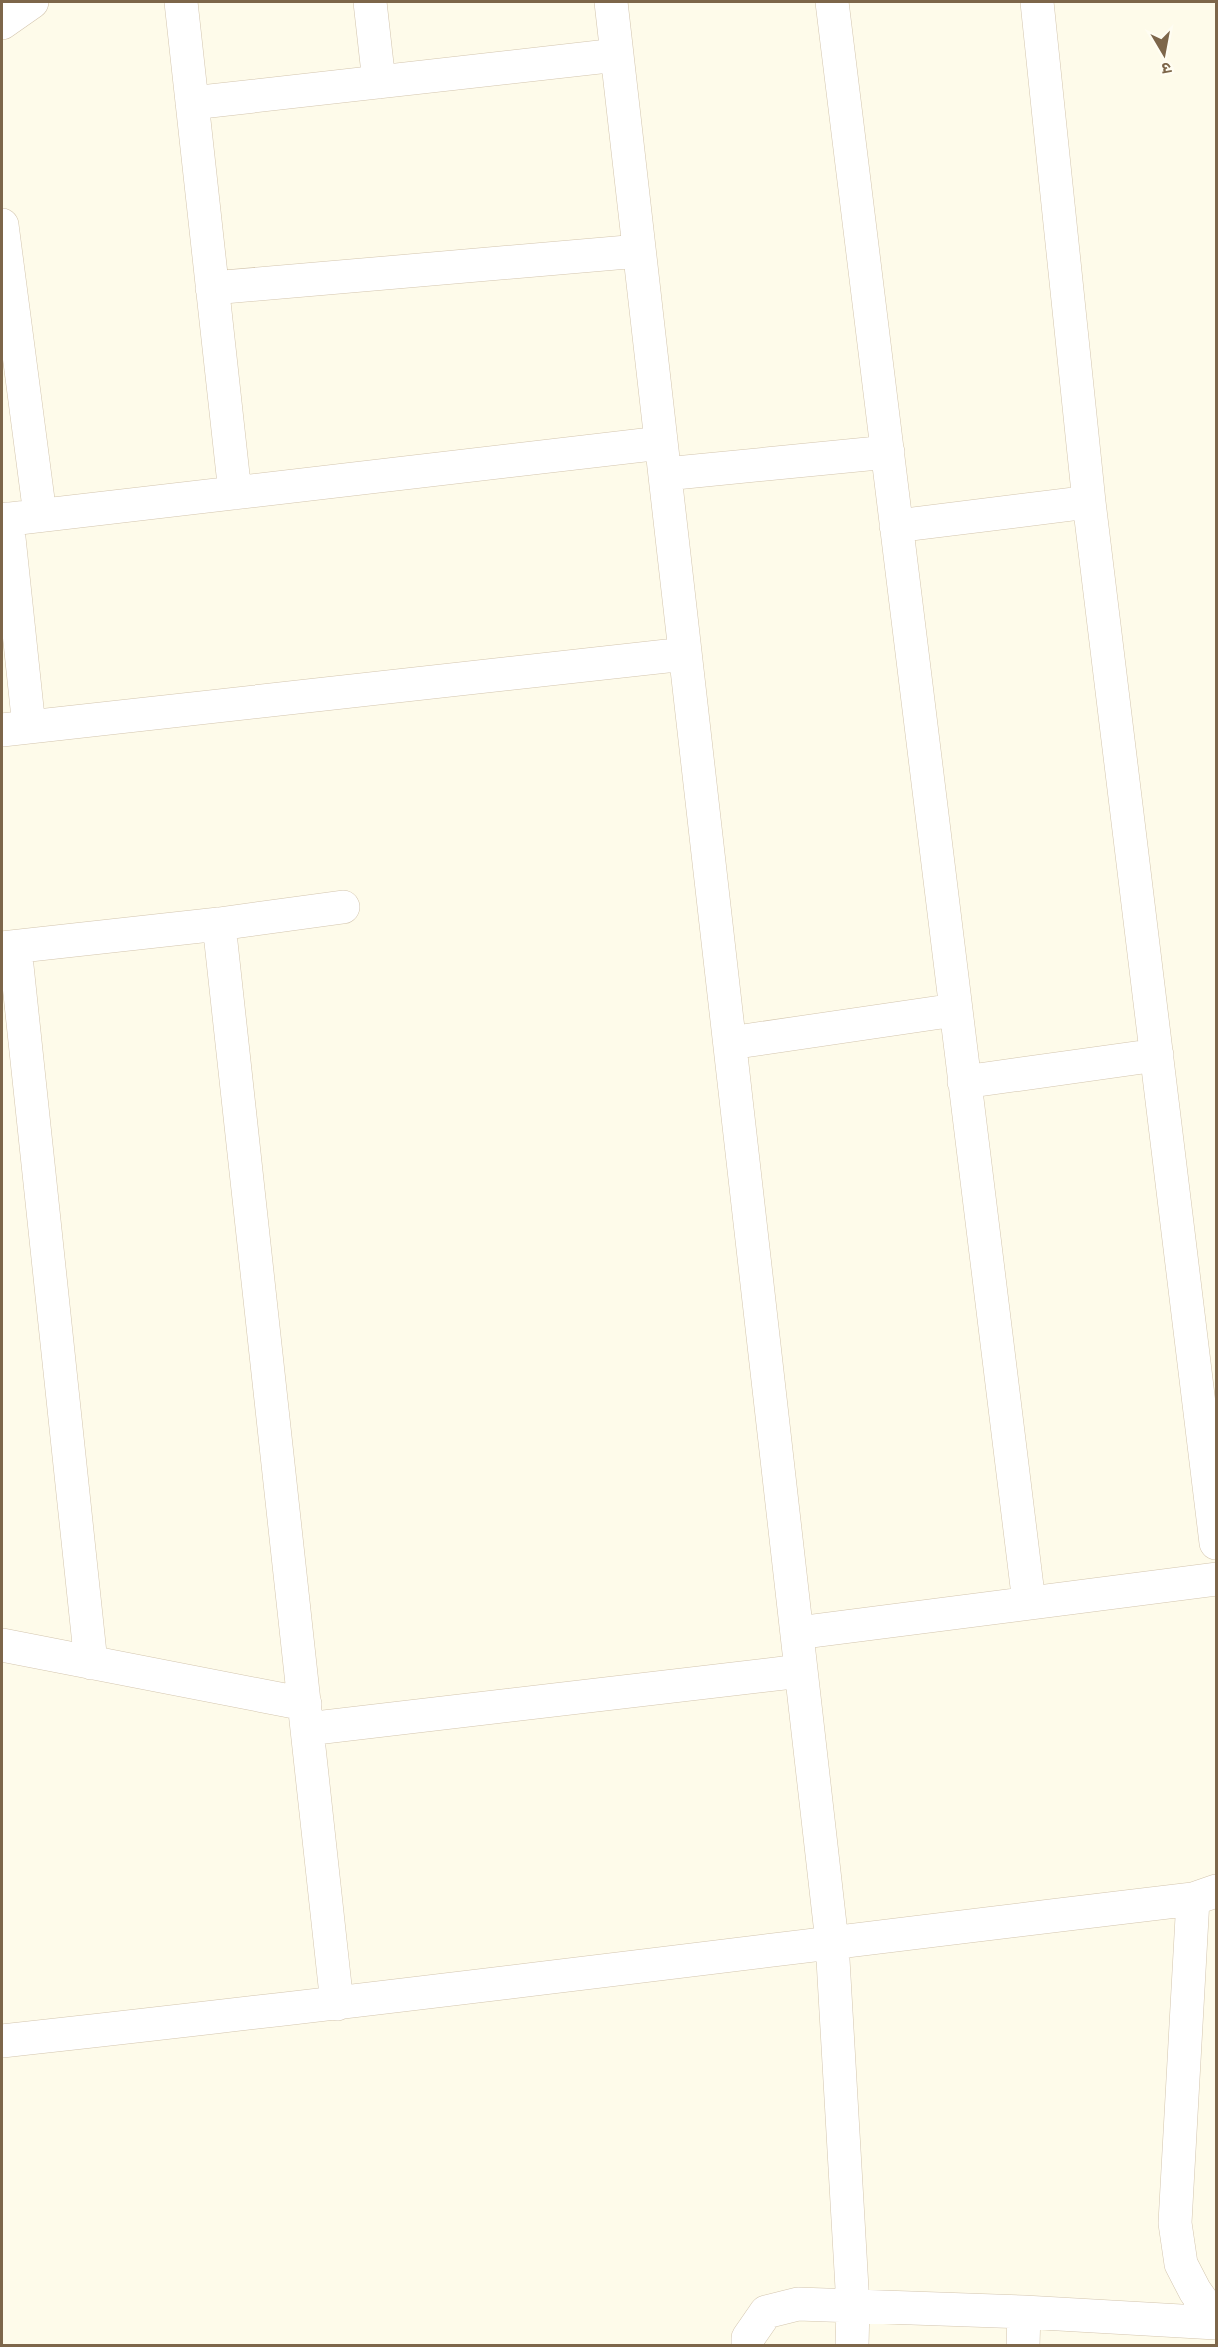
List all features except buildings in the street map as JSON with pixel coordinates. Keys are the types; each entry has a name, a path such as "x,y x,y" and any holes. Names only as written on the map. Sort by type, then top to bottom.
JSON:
{"street":[{"path":"2,23 32,2"},
{"path":"181,2 235,493"},
{"path":"370,2 379,82"},
{"path":"611,2 832,1942 853,2306 852,2346"},
{"path":"832,2 1029,1603"},
{"path":"1037,2 1089,502 1216,1543"},
{"path":"192,103 617,55"},
{"path":"2,225 40,515"},
{"path":"212,288 639,251"},
{"path":"685,654 15,728 4,520 235,493 663,458 888,452"},
{"path":"896,526 1089,502"},
{"path":"91,1663 8,948 219,924 343,907"},
{"path":"219,924 337,2004"},
{"path":"730,1043 956,1010"},
{"path":"964,1082 1157,1055"},
{"path":"797,1633 1216,1579"},
{"path":"2,1645 91,1663 306,1717 801,1671"},
{"path":"2,2042 337,2004 1205,1895 1175,2223 1181,2264 1195,2291 1216,2322"},
{"path":"748,2346 748,2338 766,2312 798,2304 1216,2322"},
{"path":"1023,2346 1024,2312"}]}
